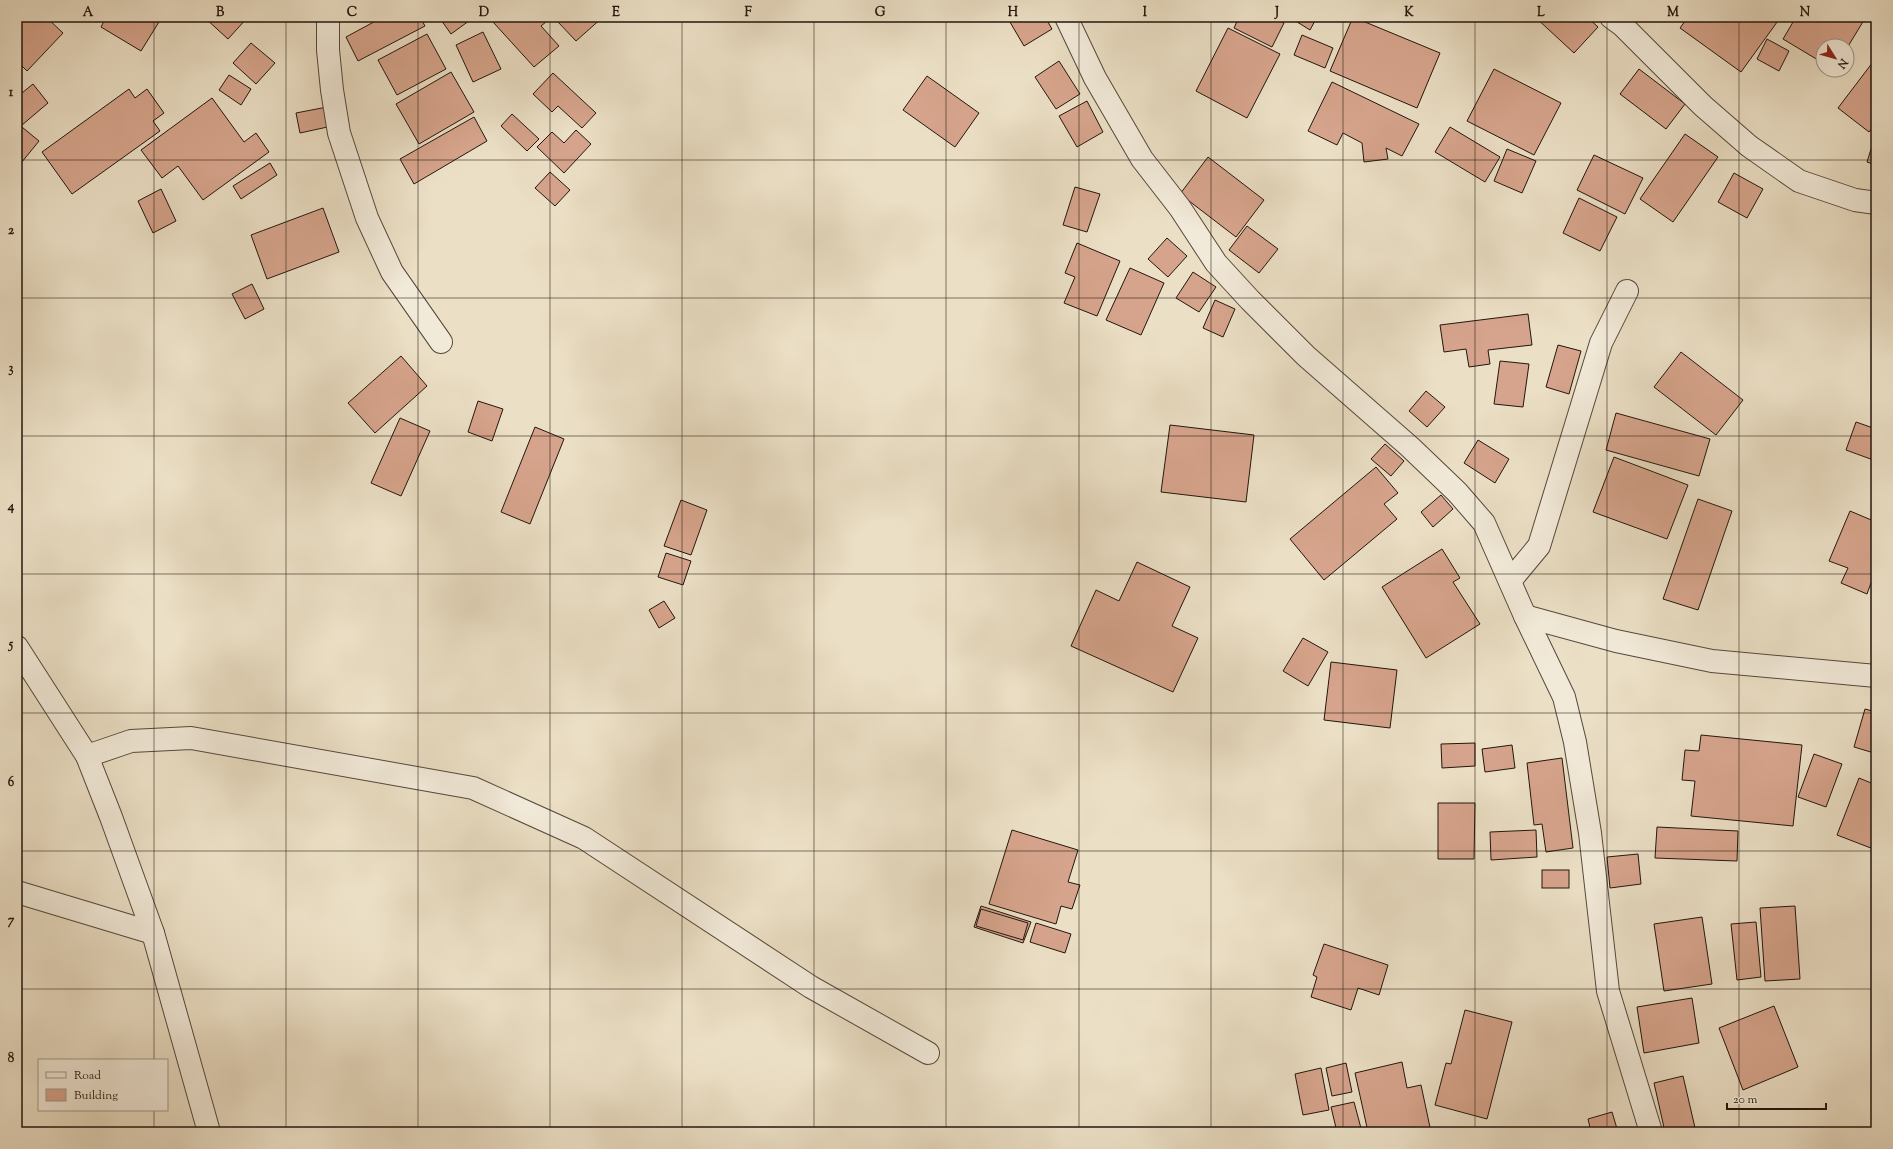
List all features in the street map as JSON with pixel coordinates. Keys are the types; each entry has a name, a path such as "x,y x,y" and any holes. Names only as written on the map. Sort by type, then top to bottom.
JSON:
{"street":[{"path":"327,17 331,83 338,134 367,218 392,272 441,342"},
{"path":"1066,17 1095,78 1142,159 1180,208 1216,263 1250,300 1306,356 1410,447 1457,492 1484,523 1525,616 1564,697 1575,742 1590,833 1608,992 1651,1132"},
{"path":"1611,17 1622,25 1702,106 1749,146 1799,181 1855,200 1876,204"},
{"path":"1510,581 1539,546 1601,343 1627,292"},
{"path":"1525,616 1616,640 1712,661 1876,676"},
{"path":"17,647 86,756 111,817 154,933 209,1132"},
{"path":"86,756 131,741 191,738 473,788 584,838 811,986 928,1053"},
{"path":"17,892 154,933"}],"building":[{"path":"20,17 46,17 63,33 27,71 17,61 17,20"},
{"path":"106,17 162,17 141,51 101,27"},
{"path":"248,17 228,39 205,18"},
{"path":"383,17 420,17 425,26 358,61 346,37"},
{"path":"439,17 472,17 473,18 451,34"},
{"path":"498,17 552,17 541,26 559,46 534,67 493,22"},
{"path":"563,17 603,17 576,41 558,22"},
{"path":"1007,17 1045,17 1052,29 1024,46"},
{"path":"1239,17 1271,17 1284,23 1272,47 1234,28"},
{"path":"1296,17 1317,17 1310,30 1294,20"},
{"path":"1353,17 1440,53 1417,108 1330,71"},
{"path":"1535,17 1587,17 1598,27 1574,53"},
{"path":"1688,17 1780,18 1741,72 1680,28"},
{"path":"1796,17 1858,17 1864,20 1853,38 1815,38 1815,58 1783,39"},
{"path":"1228,28 1280,54 1247,118 1196,91"},
{"path":"483,32 501,69 473,82 456,45"},
{"path":"427,34 446,69 397,95 378,60"},
{"path":"1302,35 1333,48 1325,68 1294,55"},
{"path":"1767,39 1789,51 1779,71 1757,59"},
{"path":"251,43 275,63 256,84 233,63"},
{"path":"1876,58 1876,123 1869,132 1838,108"},
{"path":"1059,61 1080,94 1056,109 1035,77"},
{"path":"1494,69 1561,103 1534,155 1467,121"},
{"path":"1639,69 1685,104 1666,129 1620,94"},
{"path":"451,72 474,112 419,144 396,104"},
{"path":"553,73 596,113 582,128 558,106 552,112 533,94"},
{"path":"229,75 251,89 241,105 219,90"},
{"path":"927,76 979,113 955,147 903,110"},
{"path":"1332,82 1419,124 1402,156 1386,148 1388,159 1364,162 1362,143 1343,133 1337,145 1308,131"},
{"path":"33,84 48,103 22,125 17,119 17,97"},
{"path":"129,89 135,98 147,89 164,113 153,121 160,131 72,194 42,152"},
{"path":"212,98 244,142 256,133 269,152 203,200 178,166 162,178 141,150"},
{"path":"1087,101 1103,132 1077,147 1059,116"},
{"path":"327,107 332,126 300,133 296,113"},
{"path":"512,114 539,139 527,151 501,126"},
{"path":"474,117 487,141 414,184 400,159"},
{"path":"17,123 39,141 17,168"},
{"path":"1450,127 1500,157 1485,182 1435,152"},
{"path":"576,130 591,144 564,173 537,147 552,132 564,143"},
{"path":"1876,133 1876,165 1867,162"},
{"path":"1685,134 1718,157 1673,222 1640,199"},
{"path":"1507,149 1536,161 1522,193 1494,181"},
{"path":"1594,155 1643,178 1625,214 1577,190"},
{"path":"1208,157 1264,200 1236,237 1180,194"},
{"path":"270,163 277,175 241,199 233,186"},
{"path":"550,172 570,190 555,206 535,188"},
{"path":"1734,173 1763,189 1747,218 1718,202"},
{"path":"1075,187 1100,194 1087,232 1063,225"},
{"path":"161,189 176,221 153,233 138,201"},
{"path":"1579,198 1617,217 1600,251 1563,233"},
{"path":"323,208 339,252 267,279 251,235"},
{"path":"1247,226 1278,249 1259,273 1229,250"},
{"path":"1167,238 1187,256 1168,277 1148,259"},
{"path":"1077,243 1120,261 1097,316 1064,303 1075,277 1065,273"},
{"path":"1130,268 1164,283 1141,335 1106,320"},
{"path":"1193,272 1216,287 1199,312 1176,298"},
{"path":"252,284 264,309 245,319 232,294"},
{"path":"1215,300 1235,309 1223,337 1203,328"},
{"path":"1528,314 1532,345 1488,350 1490,364 1469,367 1466,349 1444,352 1440,325"},
{"path":"1558,345 1581,351 1569,394 1546,387"},
{"path":"1681,352 1743,400 1716,435 1654,387"},
{"path":"401,356 427,386 375,433 348,403"},
{"path":"1500,361 1529,364 1523,407 1494,404"},
{"path":"1426,391 1445,407 1427,427 1409,411"},
{"path":"478,401 503,409 492,441 468,432"},
{"path":"1616,413 1710,439 1699,476 1606,450"},
{"path":"400,418 430,431 401,496 371,483"},
{"path":"1856,422 1876,429 1876,461 1846,450"},
{"path":"1170,425 1254,435 1246,502 1161,492"},
{"path":"535,427 564,439 530,524 501,512"},
{"path":"1478,440 1509,459 1495,483 1464,463"},
{"path":"1385,444 1404,461 1391,476 1371,459"},
{"path":"1614,457 1688,485 1667,539 1593,512"},
{"path":"1376,467 1398,493 1384,504 1397,519 1324,580 1290,539"},
{"path":"1441,495 1453,509 1433,527 1421,512"},
{"path":"1698,499 1732,511 1698,610 1663,599"},
{"path":"681,500 707,510 691,555 664,546"},
{"path":"1850,511 1876,522 1876,582 1872,580 1867,594 1841,583 1848,568 1829,561"},
{"path":"1442,549 1460,578 1453,582 1480,624 1426,658 1382,587"},
{"path":"666,553 691,561 683,585 658,577"},
{"path":"1137,562 1190,587 1172,626 1198,638 1173,692 1071,646 1096,590 1119,601"},
{"path":"664,601 675,618 659,628 649,610"},
{"path":"1303,638 1328,652 1308,686 1283,671"},
{"path":"1331,662 1397,670 1390,728 1324,720"},
{"path":"1865,709 1876,712 1876,746 1874,753 1854,747"},
{"path":"1701,735 1802,745 1793,826 1691,816 1695,781 1682,780 1685,750 1699,751"},
{"path":"1475,743 1475,766 1442,768 1441,744"},
{"path":"1512,745 1515,768 1485,772 1482,749"},
{"path":"1814,754 1842,764 1826,807 1798,797"},
{"path":"1562,758 1573,848 1546,852 1542,824 1534,825 1527,763"},
{"path":"1859,778 1876,785 1876,850 1837,835"},
{"path":"1438,803 1475,803 1474,859 1438,859"},
{"path":"1657,827 1738,831 1737,861 1655,858"},
{"path":"1012,830 1078,850 1068,882 1080,885 1072,909 1061,906 1056,924 989,904"},
{"path":"1536,830 1537,857 1491,860 1490,832"},
{"path":"1638,854 1641,884 1610,888 1607,857"},
{"path":"1542,870 1569,870 1569,888 1542,888"},
{"path":"981,906 1031,922 1023,943 974,927"},
{"path":"1795,906 1800,979 1765,981 1760,908"},
{"path":"981,909 1028,923 1023,940 976,926"},
{"path":"1702,917 1712,984 1664,991 1654,924"},
{"path":"1756,922 1761,977 1737,980 1731,924"},
{"path":"1036,923 1071,934 1065,953 1030,942"},
{"path":"1324,944 1388,965 1379,995 1358,988 1351,1010 1311,997 1317,977 1313,975"},
{"path":"1692,998 1699,1043 1644,1053 1637,1007"},
{"path":"1774,1006 1798,1067 1743,1090 1719,1028"},
{"path":"1465,1010 1512,1022 1487,1119 1435,1105 1446,1063 1451,1064"},
{"path":"1402,1062 1407,1088 1421,1085 1431,1132 1368,1132 1355,1073"},
{"path":"1346,1063 1352,1092 1332,1096 1326,1068"},
{"path":"1321,1068 1329,1110 1303,1115 1295,1074"},
{"path":"1683,1076 1696,1132 1665,1132 1654,1083"},
{"path":"1354,1102 1362,1132 1337,1132 1331,1107"},
{"path":"1612,1112 1618,1132 1591,1132 1588,1119"}]}
